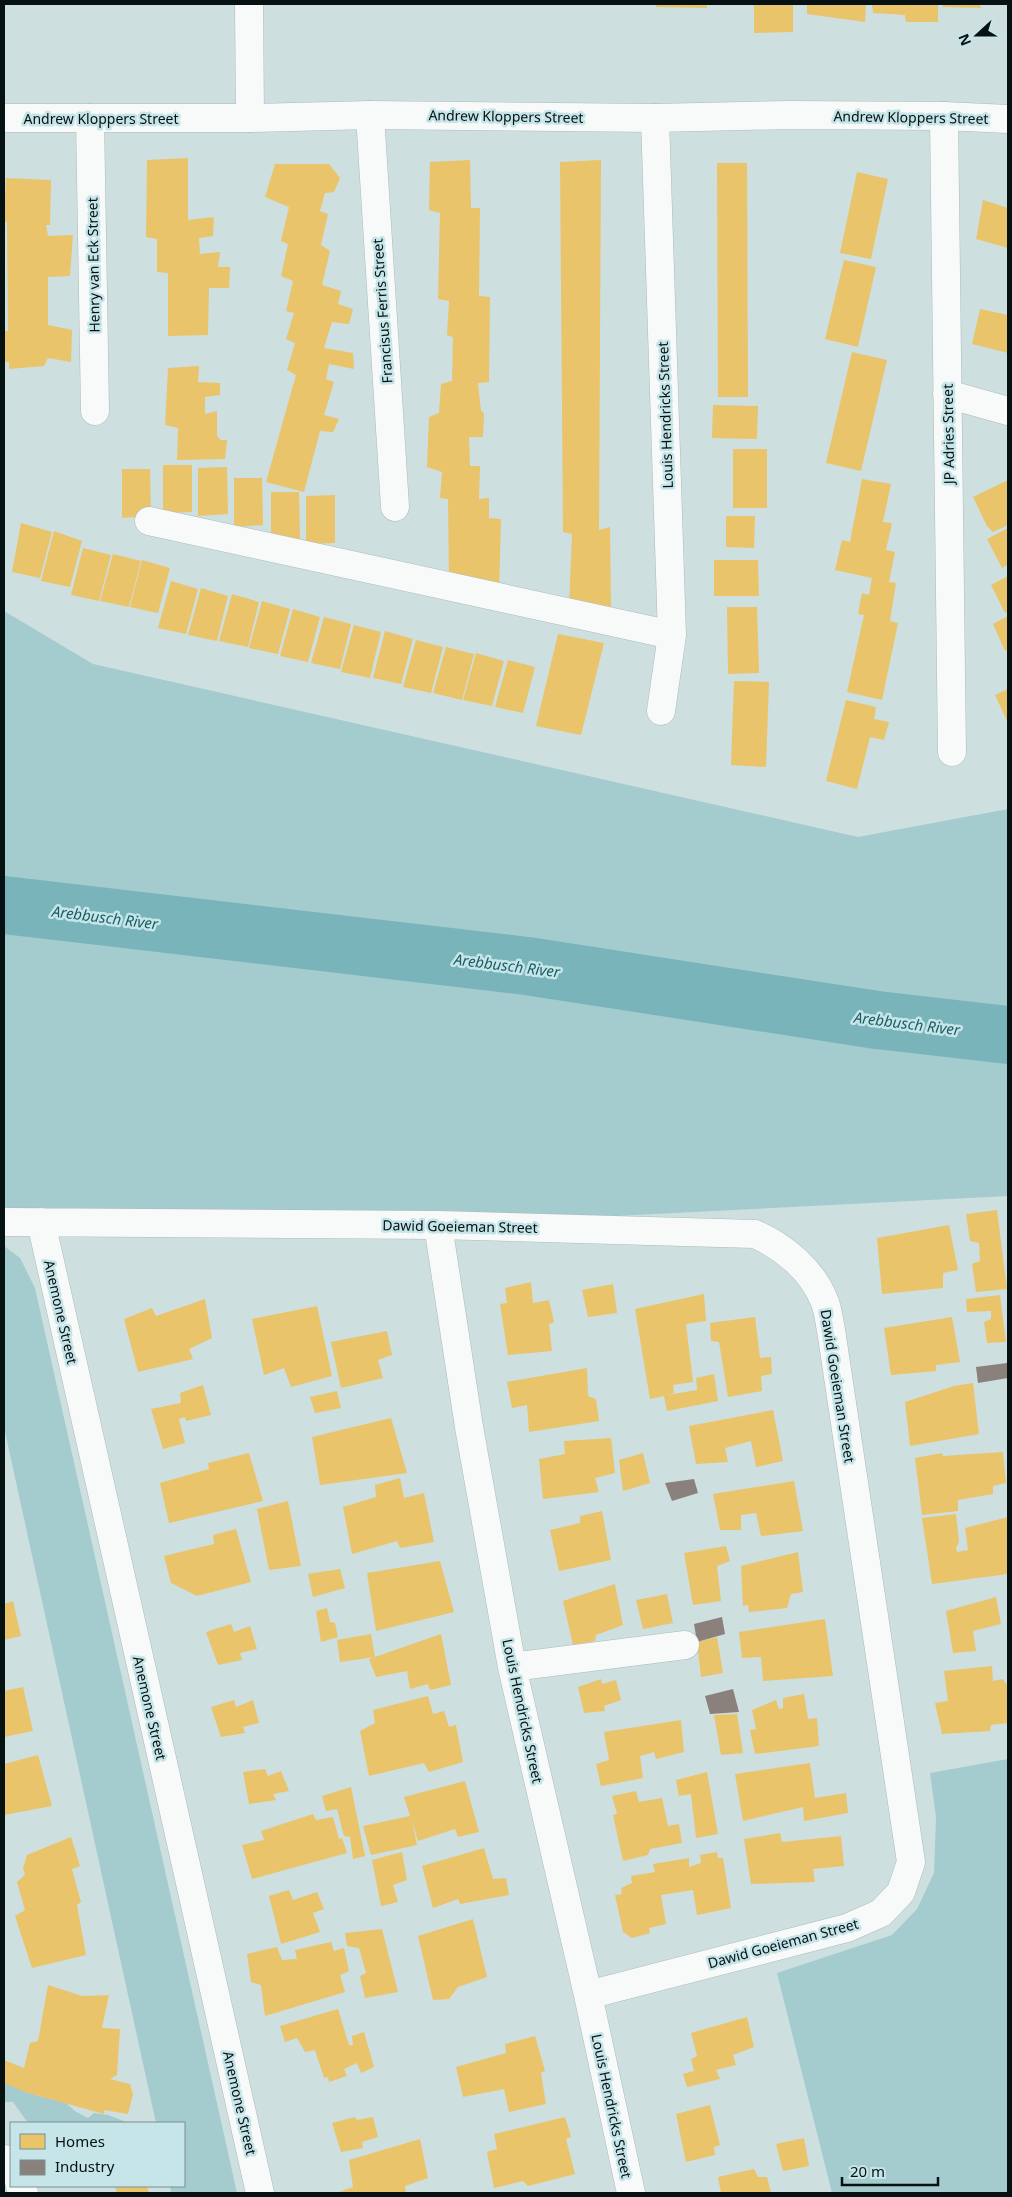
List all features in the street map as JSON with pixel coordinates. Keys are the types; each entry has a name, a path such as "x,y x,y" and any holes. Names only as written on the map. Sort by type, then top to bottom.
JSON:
{"street":[{"path":"249,4 250,118"},
{"name":"Andrew Kloppers Street","path":"4,118 250,118 370,115 655,118 790,114 944,116 1008,119"},
{"name":"Francisus Ferris Street","path":"370,115 395,507"},
{"name":"JP Adries Street","path":"944,116 952,752"},
{"name":"Henry van Eck Street","path":"90,118 95,411"},
{"name":"Louis Hendricks Street","path":"655,118 672,635 661,712"},
{"path":"947,394 1008,411"},
{"path":"149,521 672,635"},
{"name":"Dawid Goeieman Street","path":"4,1222 438,1225 755,1234 774,1243 812,1278 824,1300 831,1330 911,1862 901,1892 881,1913 848,1928 588,1995"},
{"name":"Anemone Street","path":"41,1222 260,2193"},
{"name":"Louis Hendricks Street","path":"438,1225 469,1427 512,1667 588,1995 631,2193"},
{"path":"512,1667 685,1645"},
{"path":"4,2159 10,2170"}],"shaded area":[{"path":"4,611 93,664 858,837 1008,809 1008,1196 438,1225 4,1222"},
{"path":"4,1246 20,1258 35,1288 237,2193 171,2193 170,2187 185,2187 185,2122 156,2122 4,1427"},
{"path":"1008,1759 1008,2193 832,2193 777,1973 892,1935 917,1909 934,1873 936,1817 930,1773"},
{"path":"15,2076 25,2092 66,2103 75,2111 88,2118 94,2113 108,2115 126,2122 27,2122 13,2102 4,2102 4,2077"}],"building: Homes":[{"path":"656,4 707,4 707,8 656,7"},
{"path":"754,4 793,4 793,32 754,33"},
{"path":"807,4 866,4 865,22 807,14"},
{"path":"872,4 938,4 938,22 906,22 905,15 873,13"},
{"path":"943,4 980,4 981,8 943,7"},
{"path":"188,158 188,220 214,217 213,236 199,238 200,254 220,252 218,267 230,267 229,288 209,288 208,335 168,336 168,273 157,272 157,239 146,237 147,160"},
{"path":"470,160 471,208 480,208 479,296 490,297 489,382 478,383 481,411 484,413 483,437 469,437 470,466 480,466 479,499 489,498 489,518 501,519 499,590 449,584 448,499 440,498 442,472 427,467 429,417 439,413 441,384 452,381 453,337 447,335 449,301 438,299 440,213 429,210 430,162"},
{"path":"601,160 599,530 610,527 611,608 569,609 572,534 563,532 560,162"},
{"path":"717,163 747,163 748,397 718,397"},
{"path":"275,164 329,164 340,178 334,192 325,193 320,211 328,214 321,245 330,251 322,285 341,291 338,304 353,309 349,324 332,322 324,348 353,353 354,369 329,364 326,379 334,382 324,415 339,419 333,432 320,431 304,492 266,482 296,375 287,370 295,343 286,339 294,313 286,311 293,281 281,276 288,244 281,241 289,207 265,197"},
{"path":"857,172 888,179 871,259 840,253"},
{"path":"6,178 51,180 50,225 46,225 48,236 73,235 70,276 48,277 48,325 72,330 71,362 48,358 44,366 9,369 9,362 4,362 4,331 8,331 7,222 4,222"},
{"path":"983,200 1008,208 1008,248 976,239"},
{"path":"844,260 876,267 858,347 825,339"},
{"path":"980,309 1008,315 1008,353 972,344"},
{"path":"852,352 887,360 861,471 826,463"},
{"path":"199,366 198,382 220,383 220,395 205,397 205,414 217,411 217,436 221,440 227,440 225,459 177,460 178,428 165,425 168,368"},
{"path":"713,405 758,406 757,439 712,438"},
{"path":"733,449 767,449 767,508 733,508"},
{"path":"163,465 192,465 192,512 163,513"},
{"path":"227,467 228,514 198,516 198,468"},
{"path":"122,469 150,469 151,516 122,518"},
{"path":"234,478 262,478 263,525 234,527"},
{"path":"862,479 891,484 883,522 892,523 886,550 895,552 889,582 896,583 890,621 898,623 882,700 847,692 864,615 858,614 862,593 869,595 872,578 835,570 842,540 850,542"},
{"path":"1008,480 1008,525 993,532 987,526 973,497"},
{"path":"271,492 299,492 300,539 271,541"},
{"path":"335,495 335,543 306,544 306,496"},
{"path":"726,516 755,516 754,548 726,547"},
{"path":"21,523 52,532 40,578 12,572"},
{"path":"1008,528 1008,565 1002,568 987,539"},
{"path":"54,531 82,541 70,587 41,581"},
{"path":"83,548 111,555 99,601 71,595"},
{"path":"113,554 141,561 129,607 100,601"},
{"path":"142,560 170,568 158,613 130,607"},
{"path":"714,560 758,560 759,596 714,596"},
{"path":"1008,576 1008,611 1005,613 991,585"},
{"path":"171,581 198,589 186,634 158,628"},
{"path":"201,588 228,596 217,641 188,635"},
{"path":"232,594 259,602 248,647 219,641"},
{"path":"262,601 290,609 278,654 249,648"},
{"path":"727,607 757,607 759,673 728,674"},
{"path":"293,609 320,617 308,662 280,656"},
{"path":"1008,616 1008,649 1005,651 993,624"},
{"path":"324,617 351,624 340,669 311,663"},
{"path":"354,625 381,632 370,678 341,672"},
{"path":"385,631 413,639 401,684 373,678"},
{"path":"558,634 604,643 581,735 536,726"},
{"path":"416,640 443,647 431,693 403,687"},
{"path":"446,647 474,654 462,700 433,693"},
{"path":"476,653 504,661 492,706 463,700"},
{"path":"508,660 535,667 523,713 495,707"},
{"path":"734,681 769,682 766,767 731,765"},
{"path":"1008,689 1008,723 995,695"},
{"path":"846,700 876,707 874,719 889,722 884,740 870,737 857,789 826,781"},
{"path":"997,1210 1007,1289 976,1292 972,1264 980,1261 979,1243 970,1241 966,1214"},
{"path":"949,1225 958,1270 943,1273 943,1288 882,1294 877,1238"},
{"path":"531,1282 533,1303 549,1300 554,1322 549,1324 552,1351 508,1355 500,1304 507,1303 505,1288"},
{"path":"613,1284 617,1313 588,1317 582,1290"},
{"path":"704,1294 706,1321 686,1324 693,1382 673,1385 674,1393 667,1395 697,1390 696,1378 714,1374 718,1401 667,1411 664,1396 650,1399 635,1309"},
{"path":"1000,1295 1006,1342 987,1343 984,1322 991,1319 991,1311 967,1312 966,1299"},
{"path":"205,1299 212,1338 189,1349 193,1359 138,1372 124,1319 152,1308 156,1316"},
{"path":"317,1306 332,1376 291,1387 284,1368 264,1375 252,1319"},
{"path":"755,1317 760,1358 771,1357 772,1374 761,1376 762,1391 728,1397 719,1342 711,1341 710,1323"},
{"path":"952,1317 960,1362 936,1365 936,1371 891,1375 884,1328"},
{"path":"387,1331 392,1355 378,1360 383,1378 341,1388 331,1342"},
{"path":"587,1368 588,1396 596,1399 599,1421 529,1432 527,1405 512,1408 507,1382"},
{"path":"973,1383 979,1434 910,1446 905,1402 954,1386"},
{"path":"203,1385 211,1415 186,1421 185,1417 179,1419 185,1443 163,1449 151,1409 181,1403 180,1393"},
{"path":"337,1391 341,1408 315,1413 310,1397"},
{"path":"773,1410 783,1461 756,1467 751,1441 725,1448 728,1462 696,1464 689,1426"},
{"path":"391,1418 407,1473 320,1485 312,1437"},
{"path":"611,1438 615,1473 595,1478 599,1492 543,1499 539,1459 565,1454 564,1441"},
{"path":"1003,1452 1006,1483 993,1486 993,1494 958,1500 958,1511 922,1515 915,1458 942,1453 943,1456"},
{"path":"249,1453 263,1501 169,1523 160,1483 209,1469 208,1463"},
{"path":"643,1453 650,1483 623,1491 619,1460"},
{"path":"400,1478 404,1498 424,1493 434,1542 400,1548 397,1541 352,1554 343,1507 376,1497 375,1485"},
{"path":"794,1481 803,1531 761,1536 756,1513 741,1515 741,1530 720,1530 713,1494"},
{"path":"288,1501 301,1566 269,1570 257,1509"},
{"path":"602,1511 611,1560 559,1571 550,1530 580,1523 580,1516"},
{"path":"956,1514 959,1542 956,1548 957,1552 968,1550 965,1528 1008,1517 1008,1574 932,1584 922,1518"},
{"path":"236,1529 251,1582 197,1596 171,1583 164,1556 214,1544 213,1535"},
{"path":"726,1546 730,1561 717,1566 721,1601 693,1605 684,1553"},
{"path":"798,1552 803,1592 791,1594 787,1608 749,1612 748,1605 743,1606 741,1566"},
{"path":"440,1561 454,1612 376,1631 367,1573"},
{"path":"340,1569 345,1588 313,1597 308,1574"},
{"path":"615,1584 623,1625 596,1635 595,1641 573,1645 563,1601"},
{"path":"667,1594 673,1623 643,1629 636,1600"},
{"path":"996,1597 1001,1624 973,1631 976,1651 953,1653 946,1611"},
{"path":"13,1601 21,1636 4,1640 4,1604"},
{"path":"327,1608 330,1622 335,1623 338,1637 321,1642 316,1611"},
{"path":"825,1619 833,1676 763,1681 761,1657 742,1658 739,1632"},
{"path":"231,1624 234,1632 250,1626 257,1649 240,1653 242,1660 218,1665 206,1632"},
{"path":"371,1634 375,1657 340,1662 337,1640"},
{"path":"441,1634 451,1685 430,1690 428,1684 410,1689 407,1671 376,1677 369,1659"},
{"path":"717,1637 723,1673 701,1677 697,1642"},
{"path":"992,1666 993,1681 1003,1679 1008,1687 1008,1723 991,1725 990,1731 942,1734 935,1703 948,1701 944,1671"},
{"path":"601,1679 602,1684 616,1680 621,1700 604,1706 605,1711 584,1713 578,1687"},
{"path":"23,1687 33,1731 4,1737 4,1691"},
{"path":"804,1694 808,1719 817,1718 819,1746 755,1754 750,1730 756,1729 752,1710 776,1700 779,1709 783,1708 783,1698"},
{"path":"428,1696 433,1714 444,1711 449,1727 456,1725 463,1762 429,1772 424,1763 369,1776 360,1731 375,1723 373,1710"},
{"path":"234,1700 236,1707 253,1700 259,1723 243,1727 245,1733 221,1737 211,1707"},
{"path":"737,1714 743,1753 721,1755 714,1715"},
{"path":"681,1720 684,1752 656,1759 654,1752 640,1756 643,1778 601,1786 596,1764 609,1760 604,1732"},
{"path":"38,1755 52,1806 4,1815 4,1764"},
{"path":"810,1763 815,1798 846,1793 848,1813 804,1821 803,1807 743,1821 735,1774"},
{"path":"265,1769 268,1776 281,1771 289,1791 273,1794 276,1800 249,1804 243,1772"},
{"path":"707,1772 718,1834 696,1838 691,1794 679,1796 676,1780"},
{"path":"465,1781 479,1832 458,1837 455,1829 418,1841 412,1820 417,1845 371,1855 363,1826 410,1816 404,1797"},
{"path":"351,1787 365,1856 353,1859 350,1837 344,1836 337,1809 326,1811 322,1796"},
{"path":"636,1791 639,1802 662,1798 668,1826 679,1824 682,1843 650,1849 648,1855 623,1861 613,1815 617,1814 612,1796"},
{"path":"313,1814 316,1820 333,1817 339,1839 342,1838 347,1853 252,1879 242,1845 264,1840 261,1831"},
{"path":"780,1833 782,1842 841,1836 844,1866 813,1869 815,1882 751,1884 744,1839"},
{"path":"71,1837 80,1866 72,1869 81,1902 77,1905 86,1955 32,1968 15,1916 25,1910 17,1882 25,1875 23,1868 27,1855"},
{"path":"484,1848 493,1879 506,1878 509,1895 460,1904 458,1899 433,1908 422,1866"},
{"path":"402,1852 407,1880 393,1885 398,1902 381,1906 372,1860"},
{"path":"717,1852 718,1858 723,1858 731,1908 697,1915 693,1890 661,1895 666,1924 649,1928 650,1933 632,1938 623,1932 615,1895 622,1894 621,1888 632,1883 631,1876 655,1872 653,1864 689,1858 689,1867 701,1863 700,1855"},
{"path":"289,1890 293,1900 317,1892 324,1909 313,1913 320,1932 281,1944 269,1896"},
{"path":"473,1919 487,1977 458,1987 449,1999 433,2000 418,1936"},
{"path":"382,1929 398,1992 365,1998 360,1976 366,1973 359,1948 347,1946 345,1933"},
{"path":"331,1942 334,1951 344,1948 349,1971 340,1975 345,1992 265,2016 261,1985 251,1982 247,1954 277,1947 282,1960 297,1959 295,1950"},
{"path":"48,1985 82,1996 109,1995 102,2028 120,2029 117,2075 110,2079 130,2084 133,2094 128,2114 104,2110 104,2114 25,2092 4,2083 4,2060 24,2068 30,2043 38,2041"},
{"path":"338,2009 349,2045 353,2045 352,2036 364,2032 374,2067 361,2073 357,2063 344,2069 347,2076 329,2082 328,2077 324,2078 315,2050 305,2052 297,2038 285,2042 280,2026"},
{"path":"747,2017 754,2047 733,2055 736,2065 716,2070 720,2079 687,2087 683,2074 694,2071 691,2059 697,2056 691,2033"},
{"path":"535,2036 545,2071 541,2073 546,2104 509,2112 504,2089 463,2097 456,2067 506,2053 505,2044"},
{"path":"710,2105 720,2145 714,2147 715,2155 686,2162 676,2114"},
{"path":"355,2117 357,2120 373,2117 378,2137 362,2142 363,2148 341,2152 332,2123"},
{"path":"565,2117 571,2137 566,2139 575,2174 528,2186 523,2181 494,2188 487,2152 497,2149 494,2134"},
{"path":"804,2138 809,2166 783,2171 776,2144"},
{"path":"420,2139 428,2178 405,2186 406,2193 336,2193 353,2187 349,2160"},
{"path":"754,2169 758,2177 767,2177 771,2193 721,2193 718,2177"},
{"path":"115,2187 147,2187 149,2193 117,2193"}],"building: Industry":[{"path":"1007,1363 1008,1378 978,1383 976,1367"},
{"path":"694,1479 698,1493 672,1501 665,1483"},
{"path":"722,1617 725,1634 697,1642 694,1624"},
{"path":"733,1689 739,1712 710,1714 705,1696"}],"waterway":[{"name":"Arebbusch River","path":"4,905 527,966 877,1020 1008,1035"}]}
